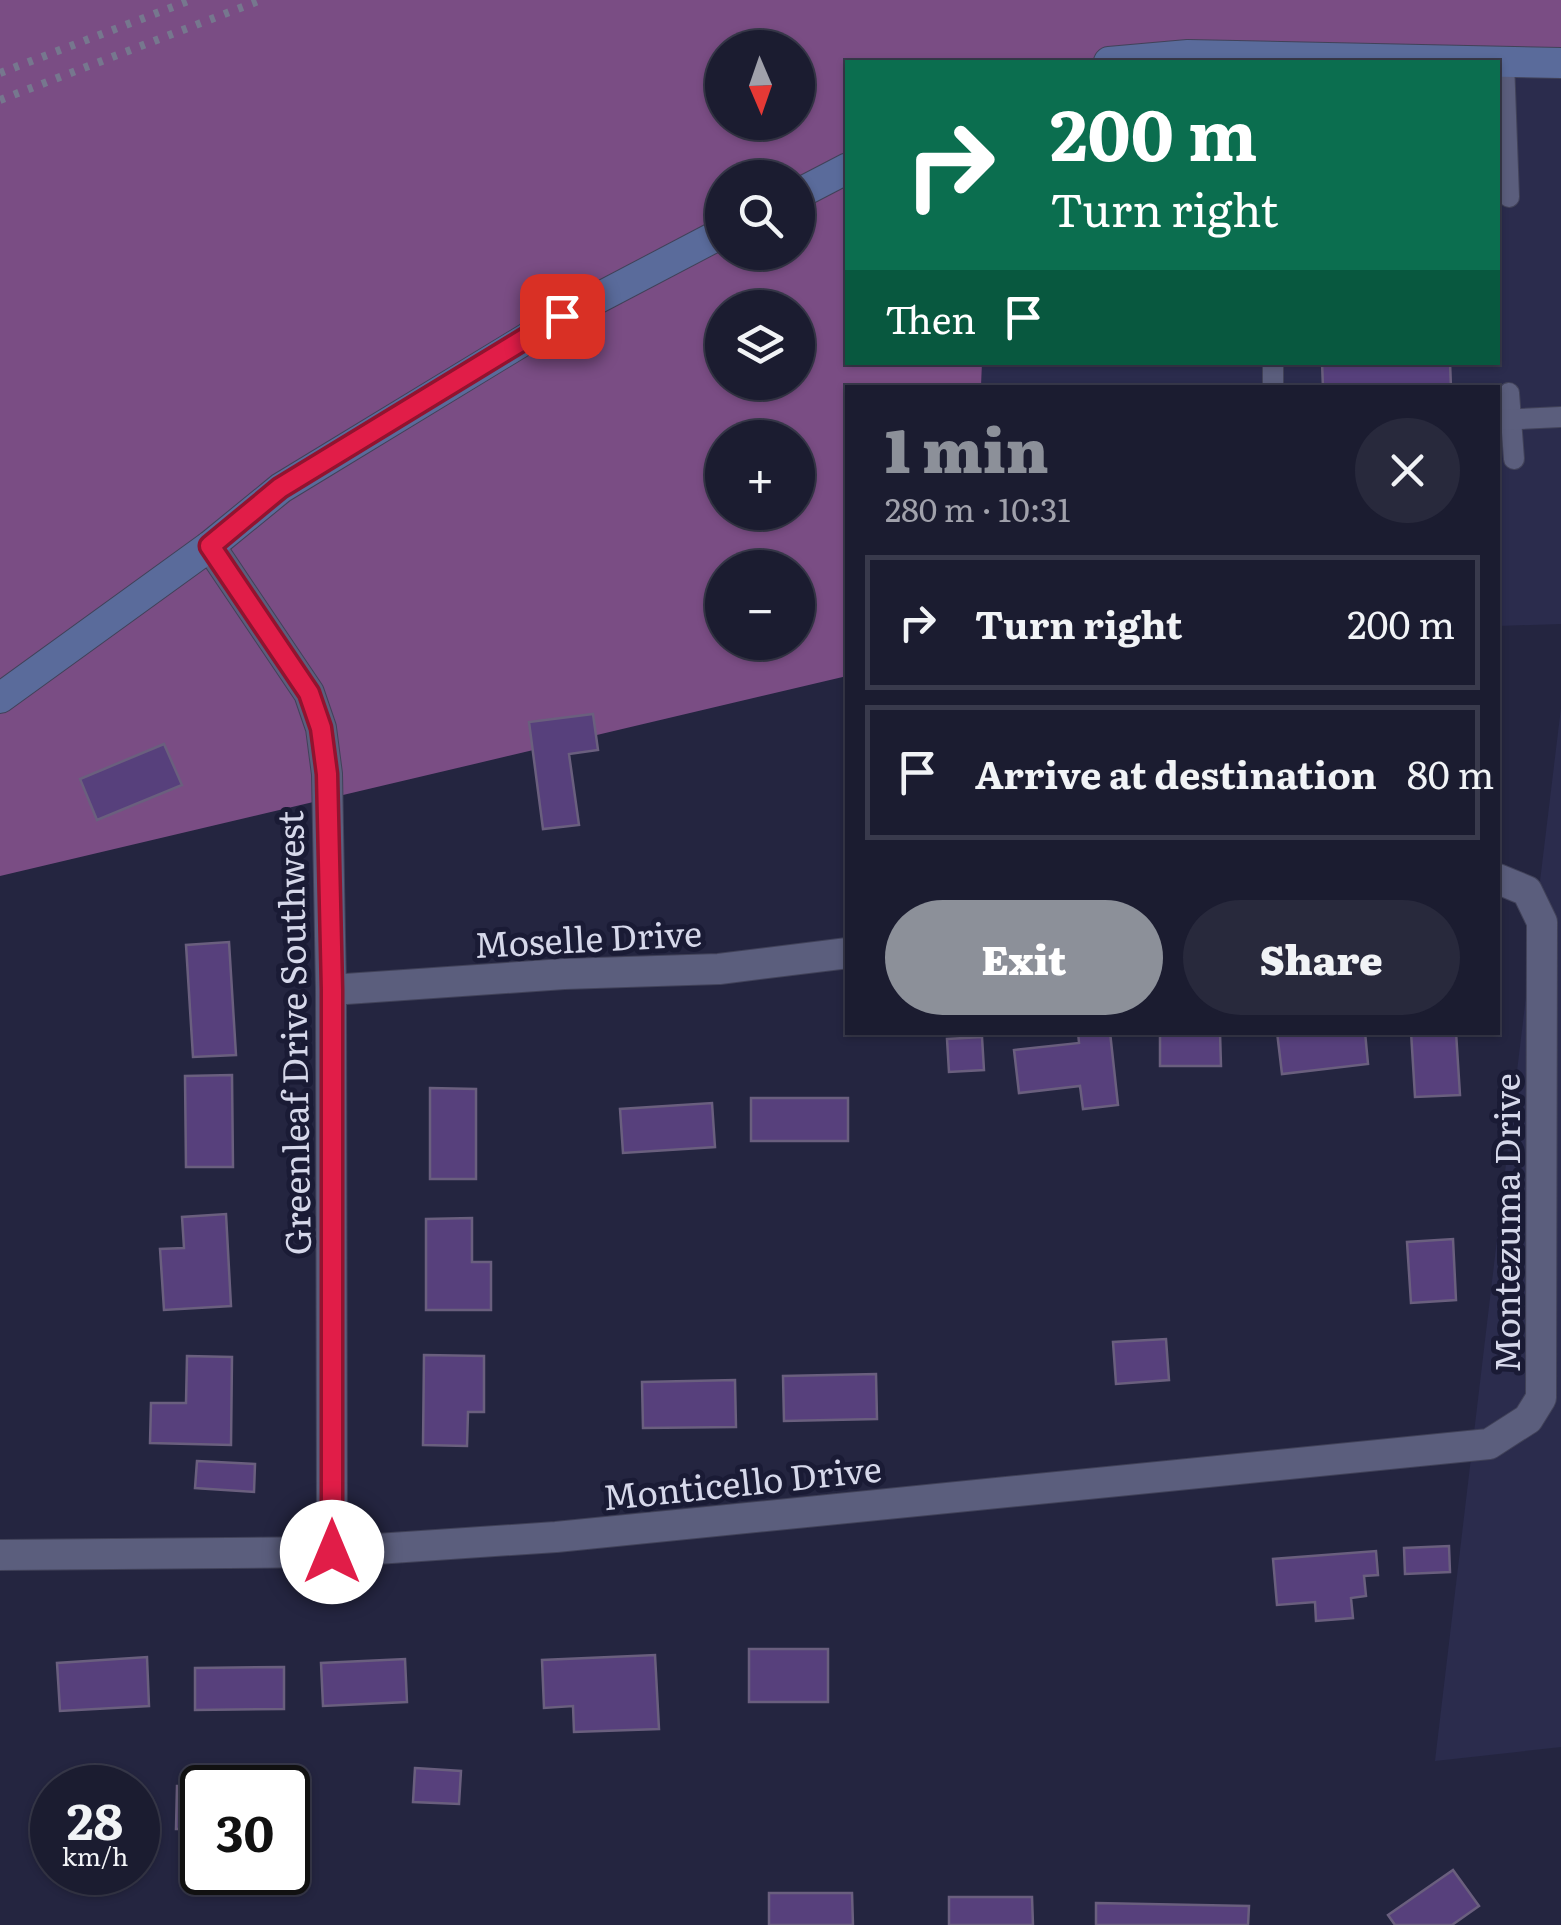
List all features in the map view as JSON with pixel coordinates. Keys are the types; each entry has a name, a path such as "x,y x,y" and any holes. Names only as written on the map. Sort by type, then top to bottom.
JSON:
{"main road":[{"path":"1132,60 1188,55 1264,60"},
{"path":"1500,62 1561,63"},
{"path":"815,185 845,170"},
{"path":"0,698 210,546 280,488 562,316 705,242"}],"street":[{"name":"Greenleaf Drive Southwest","path":"210,546 309,693 321,728 327,774 332,990 332,1552"},
{"name":"Montezuma Drive","path":"1490,1444 1528,1418 1541,1398 1542,922 1527,891 1500,880"},
{"name":"Moselle Drive","path":"332,990 719,968 845,953"},
{"name":"Monticello Drive","path":"0,1555 332,1552 556,1537 1490,1444"}],"lane":[{"path":"1504,62 1509,197"},
{"path":"1506,426 1561,417"}],"shaded area":[{"path":"0,0 1561,0 1561,67 1500,67 1500,60 845,60 845,365 982,365 981,385 845,385 845,676 0,876"},
{"path":"1500,66 1561,67 1561,624 1500,626 1500,385 981,385 982,365 1500,365"},
{"path":"1561,708 1561,1747 1435,1761 1518,1063"}],"building":[{"path":"1322,365 1450,365 1451,385 1323,385"},
{"path":"593,714 598,750 569,754 579,825 543,829 529,722"},
{"path":"164,744 182,785 97,820 80,779"},
{"path":"229,942 236,1055 193,1057 186,945"},
{"path":"1078,1035 1110,1035 1118,1105 1083,1109 1080,1086 1019,1093 1014,1050 1079,1043"},
{"path":"1160,1035 1220,1035 1221,1066 1160,1066"},
{"path":"1277,1035 1365,1035 1368,1064 1282,1074"},
{"path":"1411,1035 1456,1035 1460,1095 1415,1097"},
{"path":"982,1037 984,1070 949,1072 947,1039"},
{"path":"232,1075 233,1167 186,1167 185,1076"},
{"path":"430,1088 476,1089 476,1179 430,1179"},
{"path":"751,1098 848,1098 848,1141 751,1141"},
{"path":"712,1103 715,1147 623,1153 620,1109"},
{"path":"226,1214 231,1306 164,1310 160,1249 184,1248 182,1217"},
{"path":"472,1218 472,1262 491,1262 491,1310 426,1310 426,1219"},
{"path":"1453,1239 1456,1300 1411,1303 1407,1242"},
{"path":"1166,1339 1169,1380 1116,1384 1113,1342"},
{"path":"424,1355 484,1356 484,1412 468,1412 467,1446 423,1445"},
{"path":"187,1356 232,1357 231,1445 150,1443 151,1403 186,1403"},
{"path":"876,1374 877,1419 784,1421 783,1376"},
{"path":"735,1380 736,1427 643,1428 642,1382"},
{"path":"197,1461 255,1464 254,1492 195,1488"},
{"path":"1449,1546 1450,1572 1405,1574 1404,1548"},
{"path":"1376,1551 1378,1575 1364,1576 1366,1596 1351,1598 1353,1618 1316,1621 1315,1602 1277,1605 1273,1559"},
{"path":"749,1649 828,1649 828,1702 749,1702"},
{"path":"655,1655 659,1729 574,1732 573,1706 544,1708 542,1660"},
{"path":"147,1657 149,1706 60,1711 57,1663"},
{"path":"405,1659 407,1702 323,1706 321,1663"},
{"path":"284,1667 284,1709 195,1710 195,1668"},
{"path":"415,1768 461,1771 459,1804 413,1802"},
{"path":"177,1786 180,1786 180,1829 176,1829"},
{"path":"1453,1870 1479,1906 1452,1925 1395,1925 1388,1915"},
{"path":"769,1893 852,1893 853,1925 769,1925"},
{"path":"949,1897 1032,1897 1033,1925 949,1925"},
{"path":"1096,1903 1249,1906 1248,1925 1096,1925"}],"railway":[{"path":"0,73 191,0"},
{"path":"0,100 261,0"}],"route":[{"path":"332,1552 332,990 327,774 321,728 309,693 210,546 280,488 562,316"}]}
